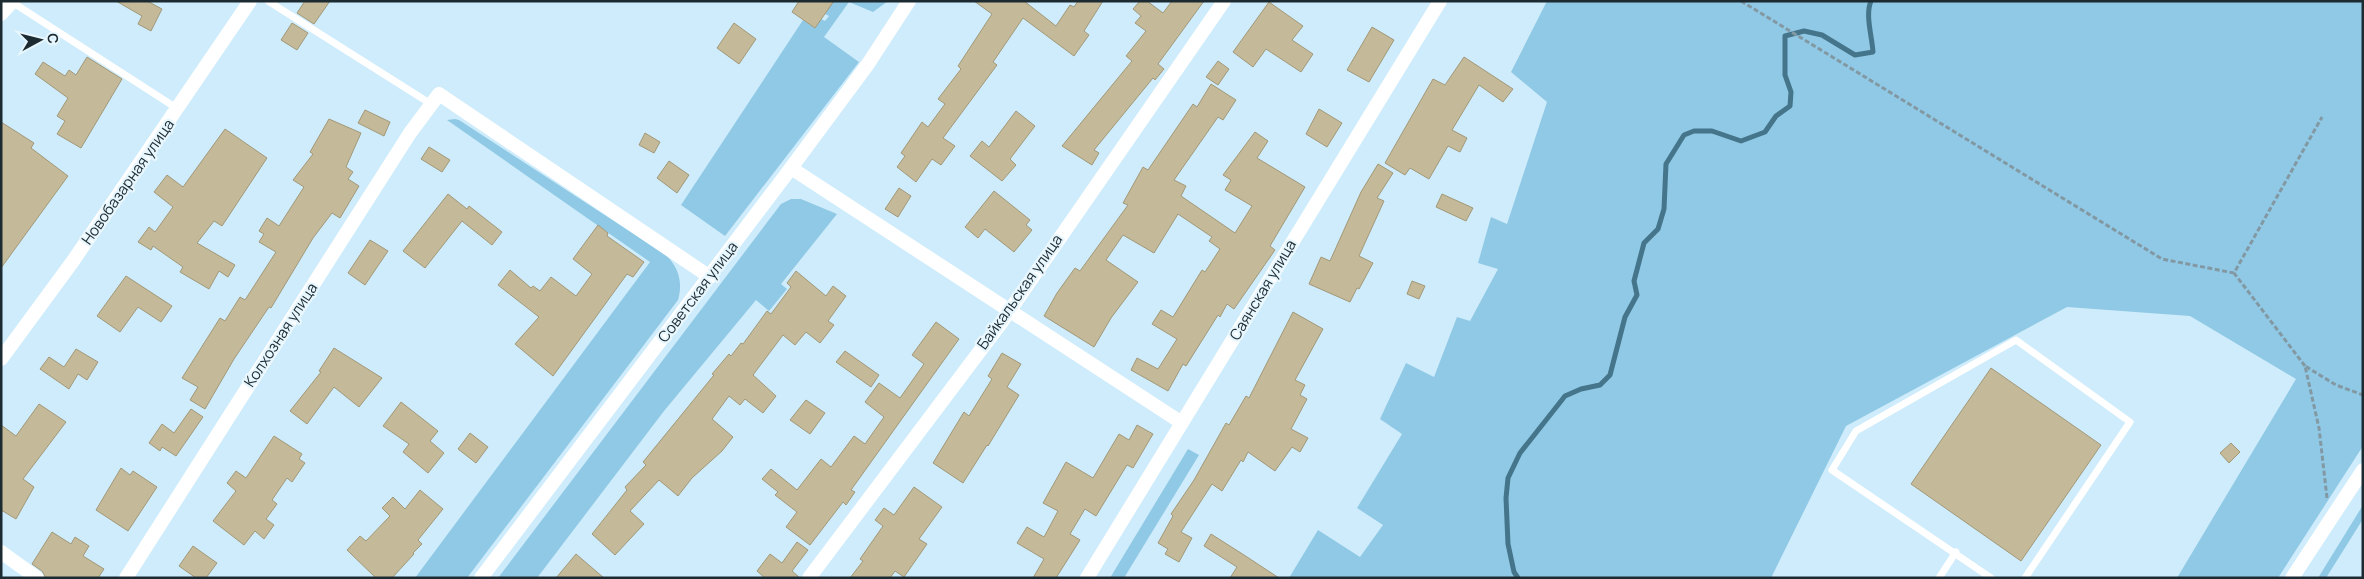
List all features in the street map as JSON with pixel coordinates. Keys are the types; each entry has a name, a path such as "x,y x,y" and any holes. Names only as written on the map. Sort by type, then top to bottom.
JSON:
{"street":[{"name":"Новобазарная улица","path":"1,359 73,261 250,1"},
{"name":"Советская улица","path":"480,578 710,277 868,64 909,1"},
{"name":"Байкальская улица","path":"809,578 1001,323 1008,310 1224,1"},
{"name":"Саянская улица","path":"1087,578 1440,1"},
{"path":"1,14 12,2"},
{"path":"435,99 710,277"},
{"name":"Колхозная улица","path":"126,578 410,133 435,99"},
{"path":"791,168 1182,423"},
{"path":"2292,578 2363,470"},
{"path":"1,552 37,578"}],"lane":[{"path":"268,1 435,99"},
{"path":"12,2 178,109"},
{"path":"1991,578 1956,552 1832,470 1856,431 2016,340 2130,422 2027,577"},
{"path":"1939,578 1956,552"}],"path":[{"path":"1741,1 2162,259 2234,273 2305,366 2336,385 2363,395"},
{"path":"2234,273 2322,117"},
{"path":"2305,366 2319,428 2329,522"}],"shaded area":[{"path":"827,1 888,1 873,12 849,2 824,37 859,62 725,236 681,205 803,20 815,28 821,19 825,21 829,16 825,14"},
{"path":"1547,1 2363,1 2363,446 2278,578 2177,578 2296,379 2190,316 2067,307 1846,426 1771,578 1289,578 1318,530 1360,557 1383,525 1357,508 1402,434 1380,419 1406,363 1434,377 1457,317 1470,321 1498,269 1478,263 1491,217 1507,224 1547,102 1511,72"},
{"path":"455,119 666,255 677,270 680,288 678,300 467,578 415,578 650,262 447,120"},
{"path":"791,199 801,199 837,214 781,284 787,289 769,311 756,300 664,411 537,578 498,578 781,204"},
{"path":"1188,449 1199,455 1124,578 1110,578"},
{"path":"2363,505 2363,519 2326,578 2318,578"}],"building":[{"path":"116,1 147,1 162,9 151,31 138,24 142,16"},
{"path":"305,1 330,1 314,24 297,13"},
{"path":"799,1 834,1 815,28 792,12"},
{"path":"974,1 1024,1 1056,26 1070,5 1074,7 1078,1 1103,1 1084,31 1089,35 1074,56 1023,18 993,62 997,65 943,138 955,146 941,165 932,159 916,182 897,167 905,156 901,153 922,122 928,127 945,104 938,99 961,69 958,66 992,14"},
{"path":"1140,1 1147,1 1163,13 1172,1 1204,1 1158,64 1164,69 1155,80 1153,78 1094,150 1099,153 1092,165 1062,146 1132,61 1126,56 1146,31 1135,23 1141,16 1133,9"},
{"path":"1269,2 1303,26 1292,40 1313,54 1301,72 1266,49 1253,67 1233,52"},
{"path":"292,23 308,33 297,50 281,40"},
{"path":"734,23 756,39 739,64 717,48"},
{"path":"1372,27 1394,40 1369,82 1347,70"},
{"path":"87,57 122,79 81,148 57,134 65,121 57,116 68,98 35,74 43,62 65,76 69,70 76,75"},
{"path":"1464,57 1513,89 1503,102 1479,85 1452,130 1467,138 1460,152 1448,146 1429,179 1410,168 1405,175 1385,163 1433,79 1445,85"},
{"path":"1218,61 1229,69 1218,85 1206,77"},
{"path":"1211,84 1236,100 1223,120 1218,117 1174,180 1186,186 1181,196 1235,233 1252,206 1225,190 1231,180 1223,175 1255,132 1268,141 1257,158 1305,187 1270,246 1275,250 1234,309 1227,304 1220,317 1218,315 1186,366 1183,364 1168,391 1131,370 1137,358 1158,369 1177,339 1152,324 1161,310 1173,317 1202,270 1205,272 1220,249 1209,241 1212,237 1178,214 1154,253 1123,235 1106,260 1138,282 1111,318 1094,347 1044,316 1057,293 1075,268 1080,271 1128,205 1123,203 1143,167 1148,170 1193,104 1197,107"},
{"path":"1319,109 1342,123 1327,147 1306,134"},
{"path":"365,110 390,122 384,136 358,123"},
{"path":"1016,111 1035,126 1010,159 1016,165 1002,181 970,156 982,141 989,147"},
{"path":"329,119 361,133 346,167 353,172 348,179 359,186 340,218 332,213 313,238 271,308 269,307 234,359 205,409 190,400 198,387 182,378 220,318 225,321 240,297 245,300 276,252 259,242 264,234 259,231 267,218 279,226 304,187 293,180 313,154 310,152"},
{"path":"1,122 34,143 31,148 68,176 1,268"},
{"path":"225,129 267,158 222,226 214,221 197,243 235,265 228,277 219,271 209,289 180,272 183,267 153,246 151,250 138,242 149,227 155,232 173,207 154,192 167,175 183,187"},
{"path":"645,133 660,142 654,153 639,145"},
{"path":"429,147 450,160 442,172 421,159"},
{"path":"669,161 689,175 677,193 657,178"},
{"path":"1378,164 1393,173 1377,198 1384,201 1359,256 1373,263 1350,302 1309,284 1321,257 1330,261 1361,192"},
{"path":"899,188 911,196 898,217 885,209"},
{"path":"994,191 1030,220 1026,225 1032,230 1014,252 985,229 978,238 965,227"},
{"path":"448,194 467,209 469,206 502,232 492,245 462,221 425,268 403,251"},
{"path":"1442,194 1473,208 1466,221 1436,207"},
{"path":"598,225 608,233 607,236 644,262 633,277 627,274 553,376 515,344 539,317 498,285 510,270 531,288 533,286 540,291 551,277 576,296 592,274 573,259"},
{"path":"370,240 388,251 365,285 348,273"},
{"path":"796,271 826,296 833,286 846,296 828,321 834,325 820,343 806,332 795,345 783,335 753,375 776,396 763,413 745,399 740,405 729,396 712,419 733,437 722,451 692,478 678,496 659,480 630,511 644,524 615,555 592,534 627,490 625,487 646,465 643,462 714,375 712,374 729,354 731,356 741,343 743,344 767,311 771,314 791,287 787,283"},
{"path":"126,276 172,306 161,322 138,307 120,332 97,316"},
{"path":"1412,281 1425,286 1419,299 1407,294"},
{"path":"1293,312 1323,329 1295,380 1305,385 1300,395 1307,399 1291,429 1308,438 1300,452 1292,447 1275,471 1248,452 1222,491 1212,484 1181,532 1192,538 1179,562 1165,554 1168,549 1158,543 1173,516 1171,514 1194,480 1226,423 1229,425 1246,396 1249,398"},
{"path":"936,322 959,339 851,490 855,492 846,505 843,502 810,545 786,527 797,512 775,495 778,492 762,479 771,469 797,490 821,459 831,467 854,436 865,444 884,417 865,402 879,383 900,398 924,364 912,355"},
{"path":"334,348 382,378 359,407 334,387 307,424 290,411 321,372 319,371"},
{"path":"76,349 98,362 87,380 78,374 69,389 40,369 49,357 64,367"},
{"path":"845,351 879,375 871,387 836,362"},
{"path":"1002,353 1021,364 1007,387 1019,395 963,483 933,463 964,412 969,416 992,379 988,376"},
{"path":"1991,368 2101,445 2021,561 1911,484"},
{"path":"806,400 825,413 810,434 790,420"},
{"path":"401,402 438,431 430,441 444,453 428,473 403,452 409,444 383,426"},
{"path":"39,404 66,422 23,479 34,487 16,519 1,510 1,425 16,436"},
{"path":"191,409 203,417 176,456 162,447 160,451 149,443 162,424 174,433"},
{"path":"1137,425 1153,434 1133,468 1127,465 1096,516 1085,509 1070,534 1080,540 1056,578 1033,578 1044,559 1017,543 1027,527 1044,537 1058,511 1043,503 1066,462 1093,478 1119,434 1129,440"},
{"path":"470,433 488,447 476,463 458,449"},
{"path":"274,436 302,454 299,459 305,463 292,482 287,478 272,500 277,504 266,519 274,525 264,539 255,531 244,545 213,521 236,491 227,483 236,471 246,478"},
{"path":"2231,443 2240,452 2229,463 2220,453"},
{"path":"121,468 130,475 133,471 157,487 128,531 96,510"},
{"path":"914,487 942,507 919,539 927,544 904,577 895,571 890,578 850,578 863,561 860,559 883,526 875,520 884,508 894,515"},
{"path":"420,490 443,509 418,540 422,544 392,578 376,578 347,550 360,536 366,541 390,516 382,508 393,497 405,509"},
{"path":"52,532 71,544 75,537 89,546 83,556 104,569 98,578 46,578 42,571 32,564"},
{"path":"1211,534 1279,578 1230,578 1237,567 1204,546"},
{"path":"797,542 808,550 792,571 800,578 765,578 757,571 770,554 782,563"},
{"path":"193,546 217,563 206,578 196,578 179,566"},
{"path":"576,554 604,578 556,578"}],"waterway":[{"path":"1518,578 1514,572 1508,544 1506,498 1508,478 1520,453 1565,396 1581,389 1600,385 1610,375 1625,317 1637,295 1634,281 1644,243 1658,229 1664,209 1666,164 1684,135 1694,131 1712,131 1741,141 1765,132 1776,116 1790,106 1791,92 1785,75 1785,36 1804,31 1822,35 1855,55 1873,52 1869,19 1871,1"}]}
